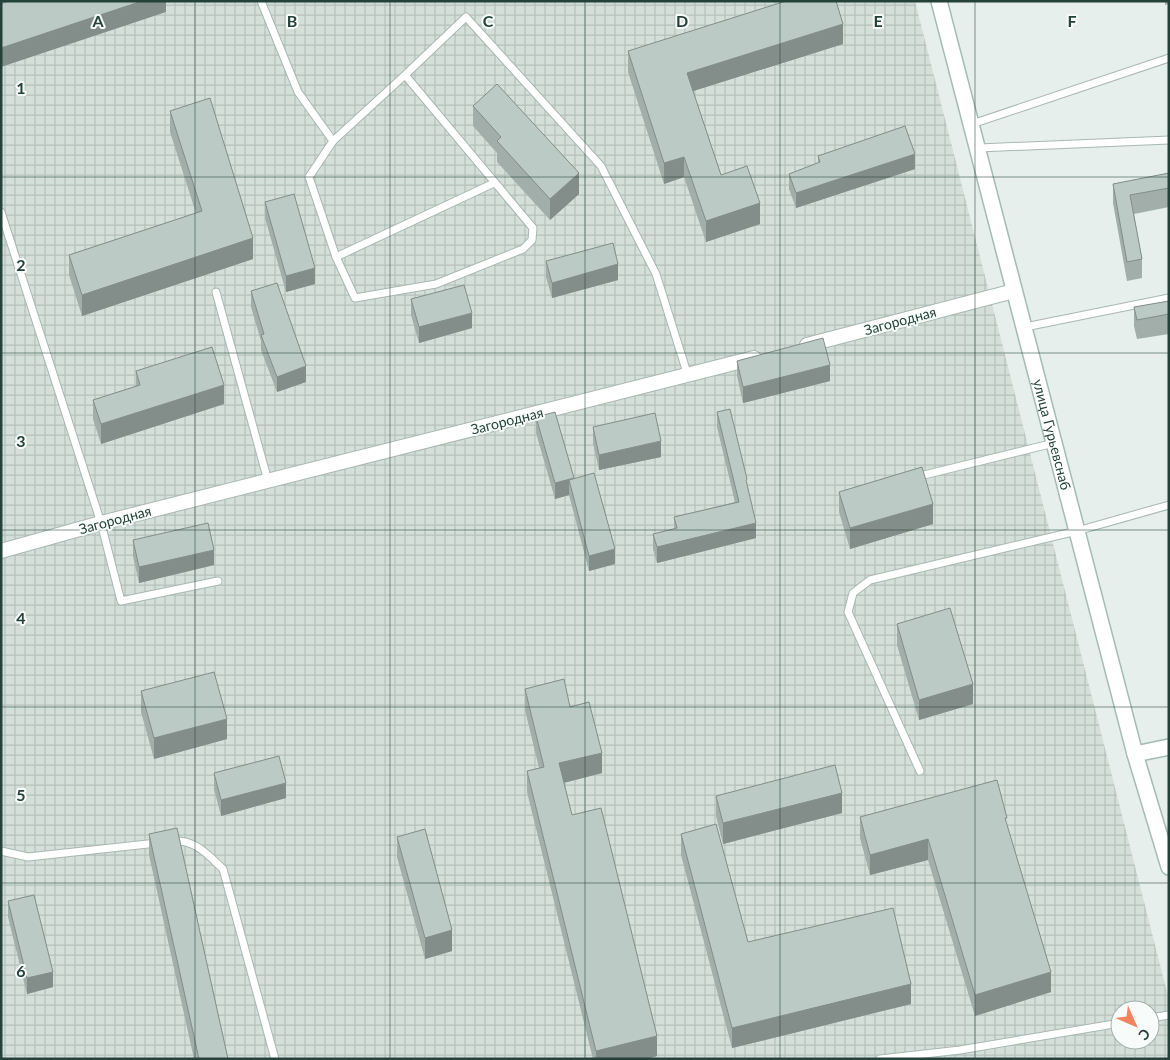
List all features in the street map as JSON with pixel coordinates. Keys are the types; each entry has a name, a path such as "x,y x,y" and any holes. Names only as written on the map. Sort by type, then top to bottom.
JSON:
{"street":[{"name":"улица Гурьевснаб","path":"939,1 979,148 1014,291 1025,327 1135,754 1169,867"},
{"name":"Загородная","path":"793,348 1014,291"},
{"name":"Загородная","path":"1,552 101,523 764,356"},
{"path":"1135,754 1169,748"}],"lane":[{"path":"261,1 298,92 333,141"},
{"path":"405,75 533,228 532,240 523,249 436,284 355,298 336,257 309,177 333,141 466,17 602,166 656,274 688,376"},
{"path":"972,124 1169,58"},
{"path":"979,148 1169,140"},
{"path":"336,257 494,183"},
{"path":"1,212 101,523 121,601 218,581"},
{"path":"216,292 268,481"},
{"path":"1025,327 1169,298"},
{"path":"905,480 1054,443"},
{"path":"920,772 848,612 853,592 870,580 1077,531 1169,506"},
{"path":"1,851 28,857 182,840 203,850 223,869 275,1059"},
{"path":"880,1059 960,1050 1110,1025"}],"shaded area":[{"path":"1,1 915,1 1169,1000 1169,1059 1,1059"}],"building":[{"path":"8,1 142,1 1,48 1,4"},
{"path":"786,1 836,1 843,24 687,73 721,175 747,166 760,203 706,221 684,157 664,163 628,51"},
{"path":"497,84 579,173 550,199 497,141 501,137 473,106"},
{"path":"210,98 253,238 82,295 69,255 202,211 170,111"},
{"path":"905,126 915,154 796,193 789,174 820,162 818,156"},
{"path":"1169,173 1169,188 1130,195 1142,259 1127,262 1113,184"},
{"path":"294,194 315,268 286,276 265,202"},
{"path":"613,243 618,264 552,283 546,261"},
{"path":"277,283 306,366 277,377 261,335 264,334 251,291"},
{"path":"464,285 472,313 419,327 411,299"},
{"path":"1169,301 1169,314 1137,320 1134,307"},
{"path":"823,338 830,365 743,387 737,361"},
{"path":"212,347 224,385 101,424 93,400 140,385 136,371"},
{"path":"730,409 756,523 657,547 653,534 677,528 674,517 739,502 717,412"},
{"path":"555,412 574,478 555,483 536,417"},
{"path":"655,413 661,441 599,455 593,427"},
{"path":"922,467 933,504 850,528 839,492"},
{"path":"594,473 615,549 589,556 569,480"},
{"path":"208,523 214,550 139,567 133,540"},
{"path":"950,608 973,684 919,700 897,624"},
{"path":"214,672 227,719 154,738 141,691"},
{"path":"564,679 570,707 589,702 602,753 559,763 572,815 601,808 657,1036 596,1051 527,771 544,767 525,689"},
{"path":"279,756 286,783 221,800 214,773"},
{"path":"835,765 842,793 723,823 716,796"},
{"path":"997,780 1007,818 1005,818 1051,972 975,995 928,839 870,855 860,817"},
{"path":"716,824 748,942 893,908 911,984 732,1028 681,834"},
{"path":"177,828 228,1059 199,1059 149,834"},
{"path":"425,829 452,930 425,938 397,837"},
{"path":"34,895 53,972 27,978 8,901"}]}
